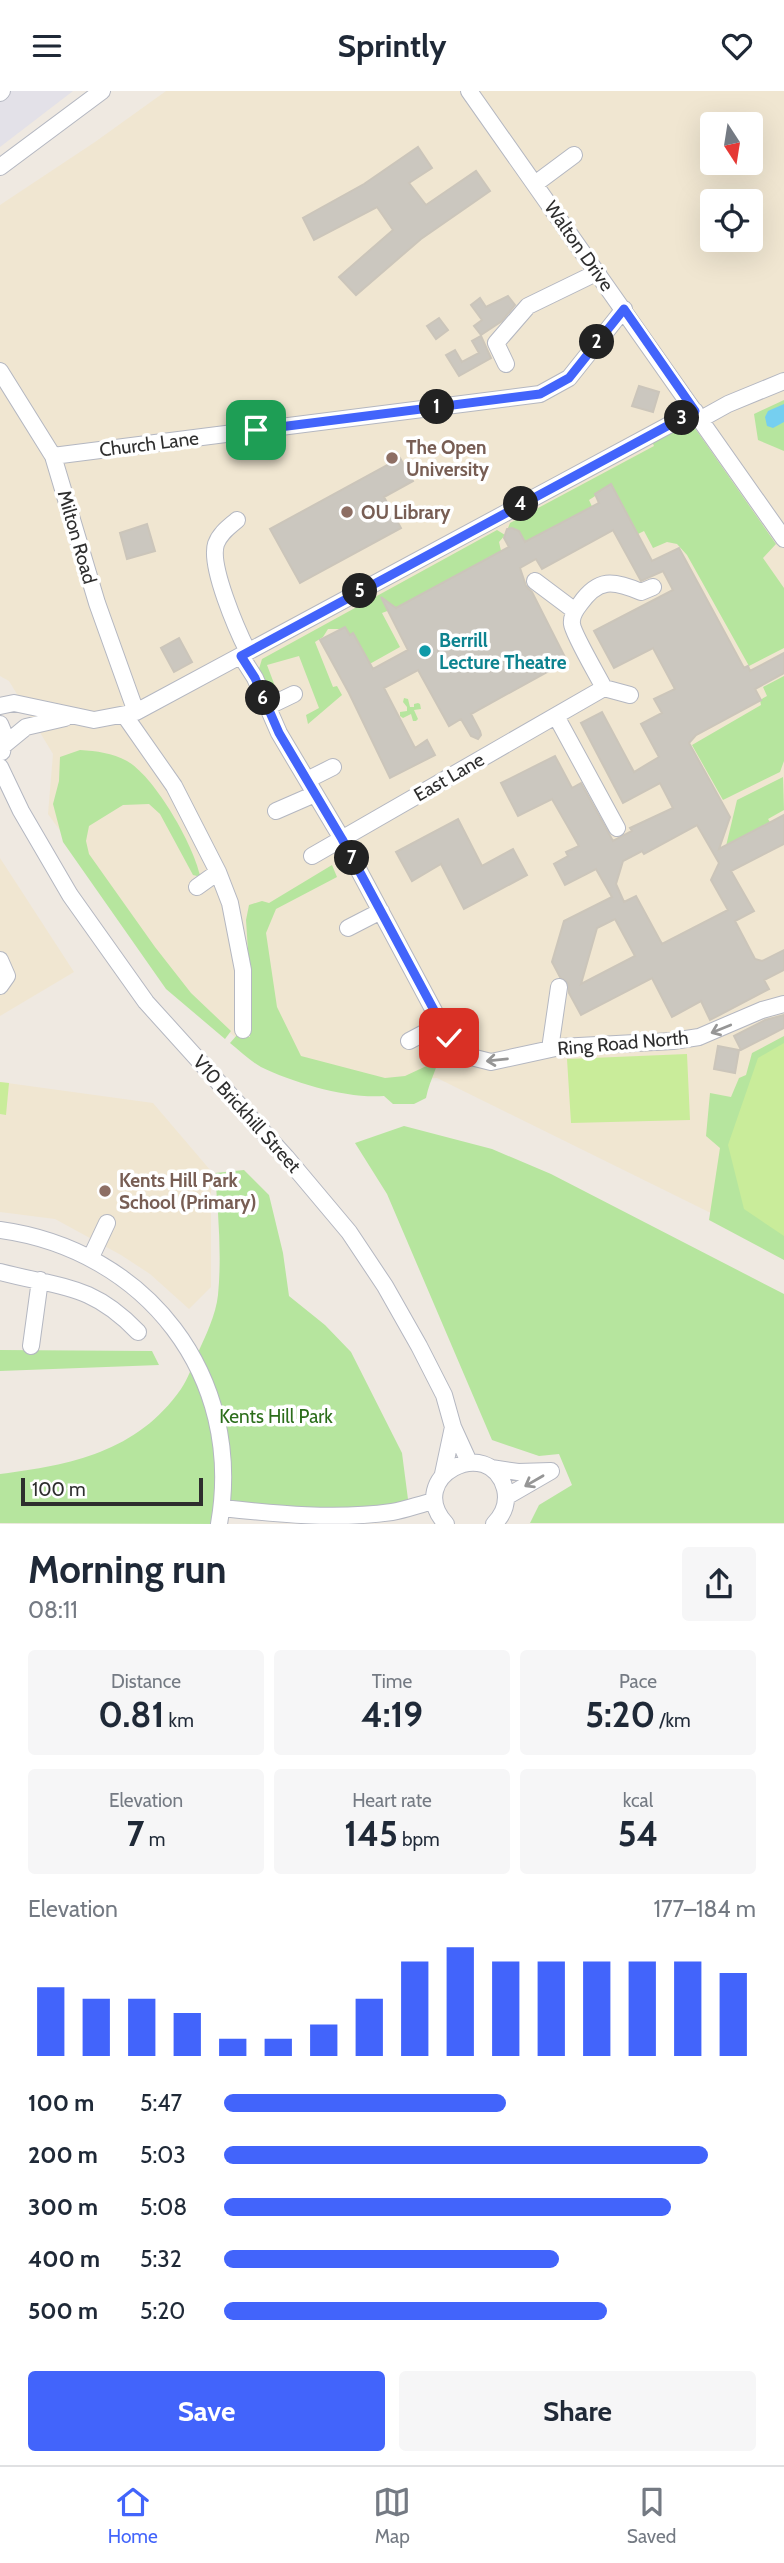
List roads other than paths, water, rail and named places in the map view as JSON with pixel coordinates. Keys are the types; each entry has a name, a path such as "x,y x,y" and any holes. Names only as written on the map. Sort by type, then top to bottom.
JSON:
{"street":[{"path":"0,167 102,91"},
{"name":"Walton Drive","path":"469,91 784,539"},
{"path":"535,184 574,155"},
{"path":"506,364 496,343 528,306 597,272"},
{"name":"Church Lane","path":"53,456 540,394 569,378 624,309"},
{"name":"Milton Road","path":"0,371 53,456 130,714 173,786 218,872 230,903 243,970 243,1030"},
{"path":"0,706 14,703 94,720 130,714 698,415 784,381"},
{"path":"237,520 219,538 214,564 244,654 279,733 342,839 441,1024 409,1041"},
{"path":"535,581 575,611"},
{"path":"631,695 604,688 572,624 575,611 589,591 604,584 625,586 641,592 653,587"},
{"name":"East Lane","path":"312,856 604,688"},
{"path":"267,707 293,694"},
{"path":"556,716 617,828"},
{"path":"2,751 26,727 71,717"},
{"path":"0,724 5,736 2,751"},
{"name":"V10 Brickhill Street","path":"0,767 21,811 71,895 146,1002 313,1189 349,1233 385,1286 444,1395 453,1427 468,1462"},
{"path":"276,811 311,787 333,767"},
{"name":"V10 Brickhill Street","path":"0,791 21,811"},
{"path":"197,887 218,872"},
{"path":"348,928 381,911"},
{"path":"0,960 6,976 0,986"},
{"path":"550,1049 559,987"},
{"name":"Ring Road North","path":"441,1024 459,1053 491,1062 550,1049 699,1037 762,1010 784,1004"},
{"path":"91,1257 107,1223"},
{"path":"0,1230 28,1233 91,1257 123,1276 153,1304 178,1333 209,1392 221,1440 223,1471 220,1516 393,1512 435,1501 445,1522"},
{"path":"0,1272 70,1287 96,1298 119,1313 138,1332"},
{"path":"31,1346 40,1280"},
{"name":"V10 Brickhill Street","path":"435,1501 435,1492 443,1474 453,1427"},
{"path":"443,1474 454,1465 468,1462 518,1472 551,1471 506,1497"},
{"path":"491,1468 499,1476 506,1497 497,1523"},
{"path":"284,1499 288,1516"},
{"path":"393,1512 445,1522"}],"water":[{"path":"784,404 784,422 773,428 767,426 765,417 768,411"}],"place":[{"name":"The Open University","path":"392,458"},
{"name":"OU Library","path":"347,512"},
{"name":"Berrill Lecture Theatre","path":"425,651"},
{"name":"Kents Hill Park School (Primary)","path":"105,1191"}],"park label":[{"name":"Kents Hill Park","path":"276,1416"}]}
